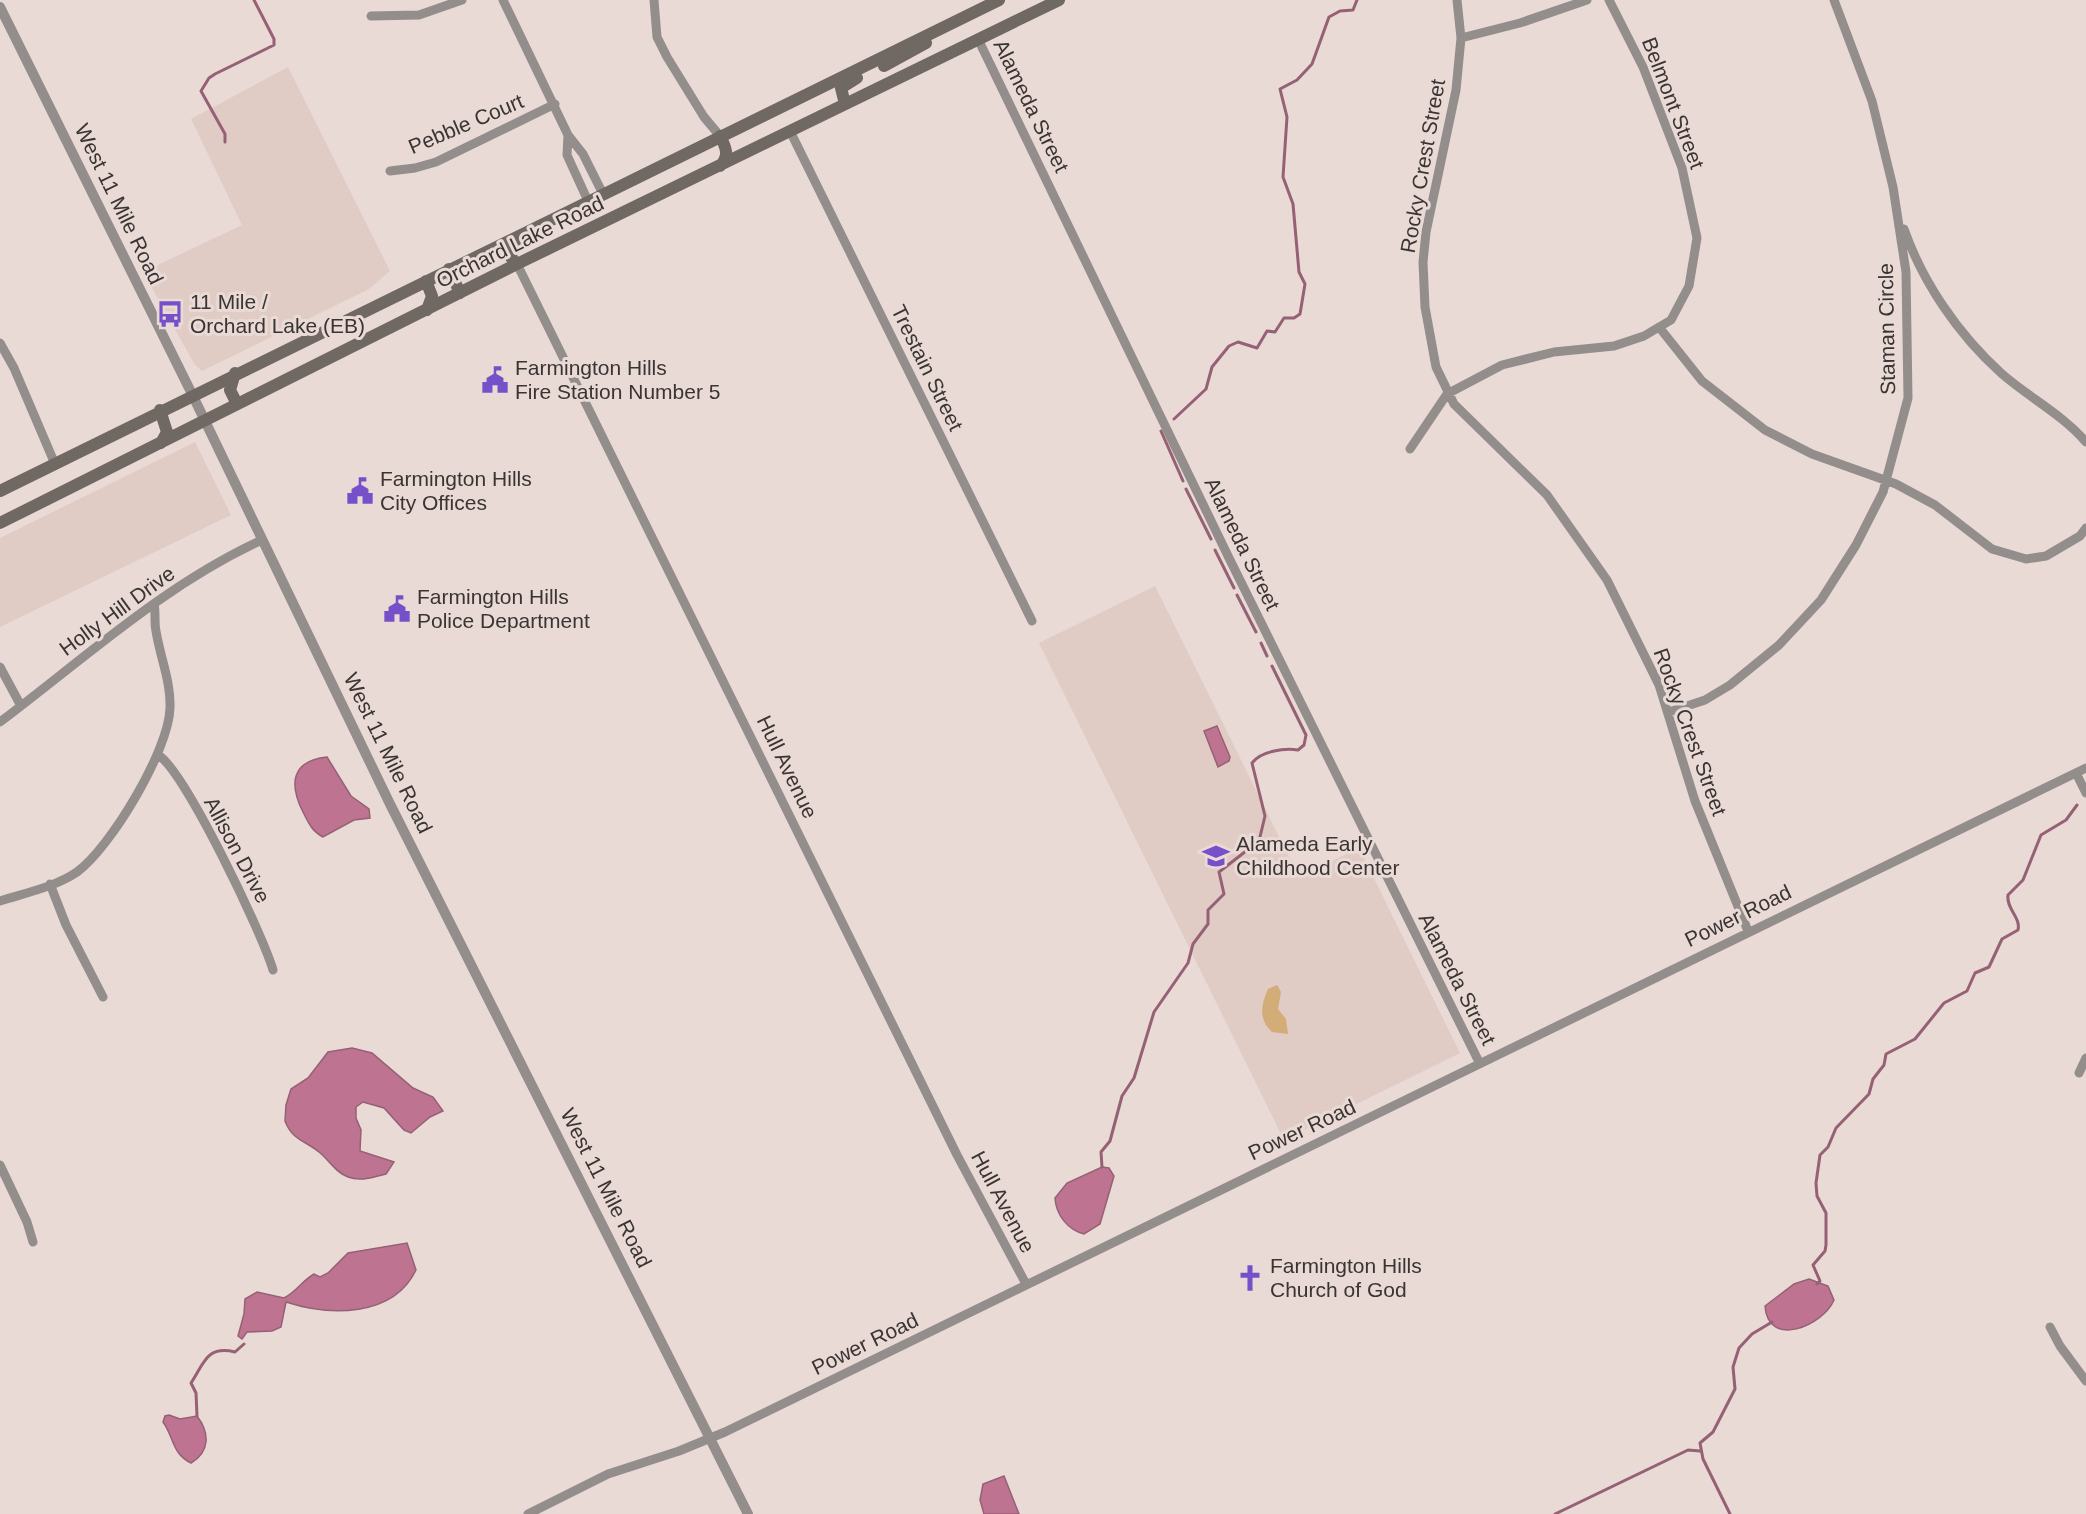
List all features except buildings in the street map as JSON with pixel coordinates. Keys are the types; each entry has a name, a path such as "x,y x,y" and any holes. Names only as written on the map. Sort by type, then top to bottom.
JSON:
{"main road":[{"name":"Orchard Lake Road","path":"0,491 192,394 999,0"},
{"name":"Orchard Lake Road","path":"0,522 517,264 1059,0"},
{"path":"845,104 841,92 845,84 914,51 942,27"},
{"path":"720,136 727,150 726,159 720,166"},
{"path":"517,264 509,258 509,250 582,214 607,192"},
{"path":"449,269 460,293"},
{"path":"426,281 432,296 427,310"},
{"path":"236,373 230,390 237,404"},
{"path":"160,410 168,432 161,443"}],"street":[{"path":"371,16 419,15 462,0"},
{"path":"503,0 568,135 607,192"},
{"path":"654,0 657,37 704,117 720,136"},
{"name":"Rocky Crest Street","path":"1457,0 1461,38 1456,90 1426,232 1423,262 1430,340 1440,379 1447,394 1547,495 1588,551 1622,608 1669,712 1695,801 1748,931"},
{"path":"1461,38 1520,23 1587,0"},
{"name":"Belmont Street","path":"1609,0 1643,67 1670,132 1682,168 1696,232 1697,246 1689,286 1671,320 1659,327"},
{"name":"Staman Circle","path":"1669,712 1705,700 1730,684 1779,645 1802,622 1839,574 1883,492 1908,398 1906,272 1898,213 1881,130 1834,0"},
{"name":"West 11 Mile Road","path":"0,8 192,394 390,804 747,1514"},
{"name":"Alameda Street","path":"978,39 1228,558 1479,1062"},
{"name":"Pebble Court","path":"390,171 415,168 436,162 555,104"},
{"name":"Trestain Street","path":"790,131 1032,621"},
{"path":"568,135 567,155 588,201"},
{"path":"1898,213 1918,266 1945,310 1972,345 2001,373 2060,416 2086,442"},
{"name":"Hull Avenue","path":"517,264 957,1155 1026,1284"},
{"path":"1410,449 1447,394 1502,365 1554,352 1614,346 1644,336 1659,327 1702,381 1765,430 1812,454 1885,480 1935,505 1976,538 2008,555 2026,559 2046,556 2080,536 2086,528"},
{"path":"0,343 14,368 55,464"},
{"name":"Holly Hill Drive","path":"0,722 96,645 154,604 207,568 262,540"},
{"path":"0,901 50,884 76,872 99,850 158,755 170,709 166,673 156,631 154,604"},
{"path":"0,667 21,706"},
{"name":"Allison Drive","path":"158,755 167,760 205,825 258,929 273,970"},
{"name":"Power Road","path":"528,1514 608,1474 710,1439 2086,768"},
{"path":"2076,773 2086,794"},
{"path":"50,884 66,926 103,997"},
{"path":"2079,1073 2086,1058"},
{"path":"0,1165 27,1222 33,1242"},
{"path":"2050,1327 2060,1346 2086,1381"}],"shaded area":[{"path":"288,67 390,271 369,289 202,371 195,365 143,272 242,225 191,119"},
{"path":"195,442 231,515 0,627 0,538"},
{"name":"Alameda Early Childhood Center","path":"1155,586 1299,877 1359,848 1460,1053 1284,1140 1039,643"},
{"path":"1217,726 1230,757 1229,761 1218,767 1204,731"},
{"path":"327,757 351,796 369,809 370,818 354,820 323,837 313,830 307,820 299,802 295,783 296,776 306,763"},
{"path":"1277,985 1281,992 1278,1009 1286,1019 1288,1034 1272,1032 1264,1022 1262,1006 1268,989"},
{"path":"352,1048 372,1053 413,1088 433,1097 443,1111 430,1117 411,1133 404,1130 384,1108 363,1102 356,1107 356,1118 361,1130 360,1151 394,1162 386,1174 372,1178 353,1178 340,1173 319,1152 295,1136 285,1121 286,1105 291,1089 308,1078 328,1052"},
{"path":"1102,1167 1109,1168 1114,1176 1100,1224 1084,1234 1073,1229 1064,1221 1060,1216 1055,1198 1067,1183"},
{"path":"407,1243 416,1270 406,1286 392,1297 376,1305 340,1311 303,1307 286,1302 281,1327 272,1331 247,1332 242,1339 238,1336 244,1314 245,1299 257,1292 284,1298 314,1274 320,1277 328,1273 348,1253"},
{"path":"1809,1279 1828,1286 1834,1300 1828,1309 1808,1325 1785,1330 1776,1327 1768,1319 1765,1306 1794,1284"},
{"path":"165,1416 180,1419 197,1416 201,1422 206,1435 205,1448 191,1463 180,1455 163,1422"},
{"path":"1004,1476 1019,1514 984,1514 980,1500 983,1484"}],"waterway":[{"path":"225,142 225,134 201,91 209,78 215,74 274,45 274,39 254,0"},
{"path":"1174,419 1206,389 1212,367 1229,346 1238,342 1257,348 1267,331 1275,332 1284,318 1294,318 1300,314 1305,284 1299,272 1293,204 1283,177 1287,117 1280,89 1297,80 1312,64 1329,17 1340,11 1353,10 1357,0"},
{"path":"1161,431 1183,481"},
{"path":"1186,489 1211,539"},
{"path":"1215,550 1234,588"},
{"path":"1237,595 1256,632"},
{"path":"1261,643 1267,656"},
{"path":"1102,1167 1101,1152 1110,1141 1122,1096 1134,1078 1154,1012 1188,963 1193,944 1208,924 1208,910 1224,894 1219,872 1259,841 1265,816 1252,763 1267,753 1298,750 1304,745 1306,735 1272,666"},
{"path":"1817,1284 1820,1281 1813,1265 1825,1251 1826,1245 1826,1213 1817,1196 1816,1183 1820,1155 1828,1147 1836,1128 1869,1094 1873,1079 1884,1065 1886,1054 1915,1039 1944,1003 1967,991 1975,973 1989,967 2002,939 2018,930 2008,895 2023,880 2041,835 2066,820 2077,805"},
{"path":"1730,1514 1703,1459 1700,1443 1713,1432 1735,1389 1733,1367 1739,1348 1752,1334 1772,1322"},
{"path":"197,1416 196,1393 191,1383 203,1363 218,1351 235,1352 244,1344"},
{"path":"1555,1514 1688,1450 1700,1451"}],"place":[{"name":"11 Mile / Orchard Lake (EB)","path":"170,314"},
{"name":"Farmington Hills Fire Station Number 5","path":"495,380"},
{"name":"Farmington Hills City Offices","path":"360,491"},
{"name":"Farmington Hills Police Department","path":"397,609"},
{"name":"Alameda Early Childhood Center","path":"1216,856"},
{"name":"Farmington Hills Church of God","path":"1250,1278"}]}
